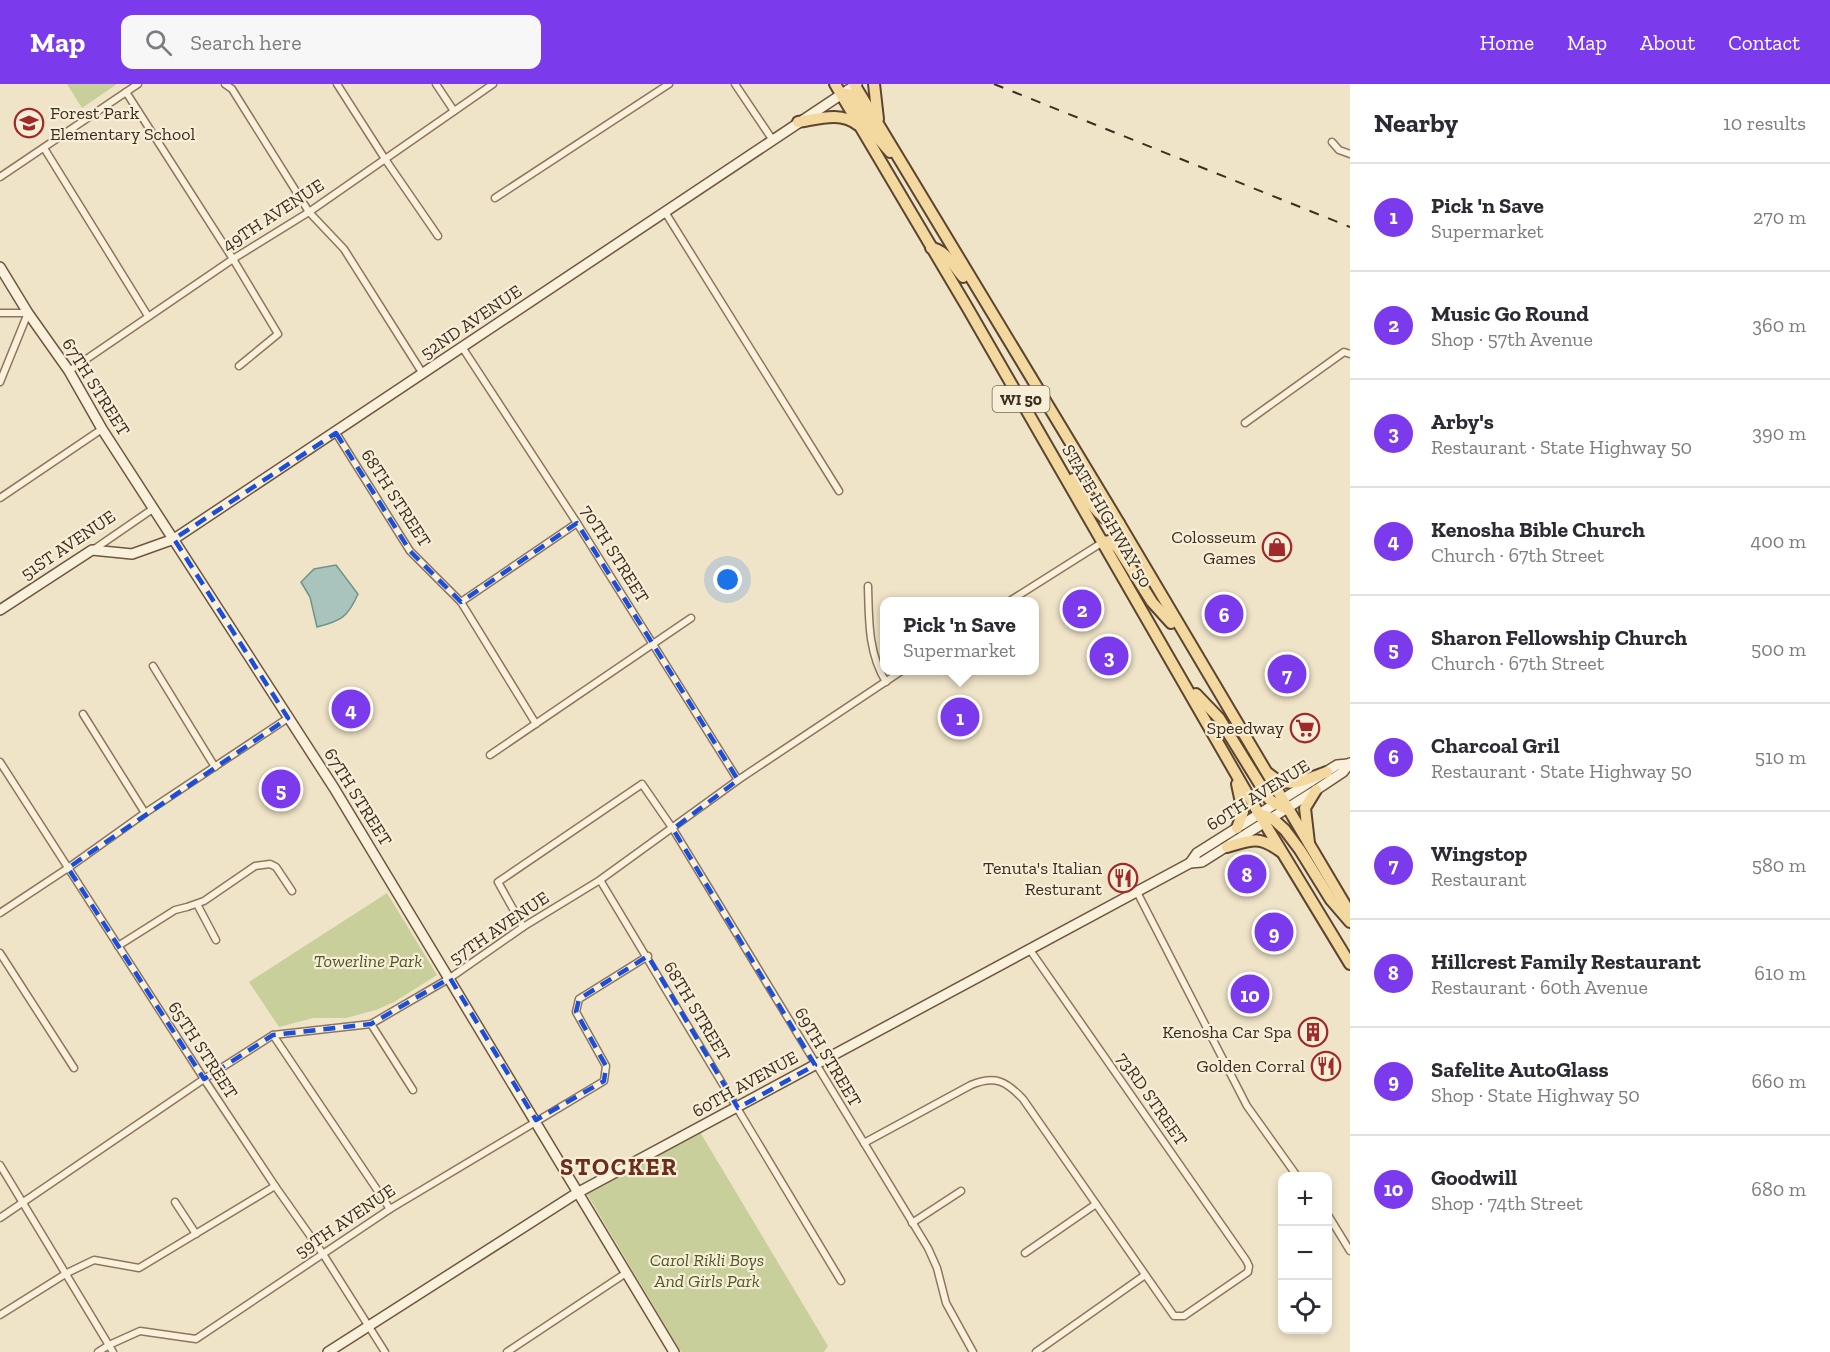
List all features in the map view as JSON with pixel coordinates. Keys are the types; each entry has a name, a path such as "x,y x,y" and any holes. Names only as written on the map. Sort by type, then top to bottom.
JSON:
{"main road":[{"name":"STATE HIGHWAY 50","path":"853,84 1119,523 1266,771 1282,804 1350,913"},
{"path":"874,84 879,125"},
{"path":"838,89 852,95 876,136 906,170"},
{"name":"STATE HIGHWAY 50","path":"838,89 1232,766 1350,964"},
{"path":"798,122 835,117 851,119 860,127"},
{"path":"931,248 937,248 943,253 980,294"},
{"path":"1041,435 1097,511 1107,522 1119,523"},
{"path":"1103,542 1110,541 1118,548 1152,602 1188,641"},
{"path":"1184,681 1219,718 1262,789 1282,804"},
{"path":"1232,766 1243,812 1237,828"},
{"path":"1266,771 1284,784 1327,772"},
{"path":"1310,846 1309,830 1304,813 1306,803 1316,790"},
{"path":"1265,818 1285,830 1300,850 1330,900 1350,922"},
{"path":"1227,847 1254,840 1266,841 1283,853"}],"street":[{"path":"0,177 138,84"},
{"path":"225,84 232,89 309,212 344,249 423,374"},
{"path":"337,84 384,159 438,236"},
{"path":"436,84 454,111"},
{"name":"49TH AVENUE","path":"69,371 233,259 309,212 493,84"},
{"path":"495,198 669,84"},
{"path":"735,84 772,139"},
{"name":"52ND AVENUE","path":"92,550 132,554 174,539 336,433 798,122 838,89 853,84"},
{"path":"126,92 278,334 239,366"},
{"path":"1332,142 1339,150 1350,154"},
{"path":"44,148 148,316"},
{"path":"665,212 839,490"},
{"name":"67TH STREET","path":"0,267 28,313 69,371 102,429 337,793 536,1120 670,1350"},
{"path":"0,313 28,313 0,382"},
{"name":"70TH STREET","path":"462,347 578,523 738,780"},
{"path":"1245,423 1344,352 1350,354"},
{"path":"0,498 102,429"},
{"name":"68TH STREET","path":"336,433 410,551 461,602 537,724"},
{"name":"51ST AVENUE","path":"0,610 154,508"},
{"path":"461,602 578,523"},
{"path":"1016,597 1103,542"},
{"path":"868,586 872,648 880,671"},
{"path":"490,755 692,618"},
{"path":"153,666 215,767"},
{"path":"882,675 886,682"},
{"name":"57TH AVENUE","path":"0,1218 204,1079 273,1035 371,1024 450,978 523,927 600,880 738,780 896,675"},
{"path":"83,714 145,813"},
{"path":"0,913 288,718"},
{"name":"60TH AVENUE","path":"1282,804 1316,790 1343,772 1349,764"},
{"name":"60TH AVENUE","path":"328,1352 577,1193 1190,863 1202,862 1227,847 1337,765 1349,764"},
{"name":"65TH STREET","path":"1,765 204,1079 274,1186 323,1254 385,1352"},
{"name":"69TH STREET","path":"523,927 498,882 642,784 673,829 912,1223 937,1268 946,1303 973,1352"},
{"name":"60TH AVENUE","path":"1190,863 1197,853 1237,828 1265,818"},
{"path":"118,946 175,910 196,904 248,869 270,864 276,867 292,891"},
{"name":"68TH STREET","path":"600,880 648,956 842,1281"},
{"path":"1137,892 1247,1106 1294,1172"},
{"path":"196,904 216,940"},
{"name":"73RD STREET","path":"1030,950 1249,1266 1248,1272 1244,1275 1178,1318 1172,1314 1145,1275"},
{"path":"0,953 74,1068"},
{"name":"59TH AVENUE","path":"98,1352 140,1331 196,1339 390,1209 604,1081 606,1066 576,1012 579,999 648,956"},
{"path":"371,1024 413,1089"},
{"path":"273,1035 390,1209"},
{"path":"864,1143 979,1081 999,1080 1006,1083 1023,1099 1145,1275 1036,1352"},
{"path":"0,1165 113,1352"},
{"path":"0,1316 67,1273 94,1260 139,1268 274,1186"},
{"path":"912,1223 961,1191"},
{"path":"176,1202 196,1234"},
{"path":"1025,1254 1096,1204"},
{"path":"1332,1222 1350,1251"},
{"path":"507,1352 626,1273"}],"highlighted area":[{"path":"336,433 410,551 461,602 577,523 738,780 673,829 815,1065 738,1108 648,956 579,999 576,1012 606,1066 604,1081 536,1120 450,978 371,1024 273,1035 204,1079 68,868 288,718 174,539"}],"green space":[{"path":"67,84 117,84 82,108"},
{"name":"Towerline Park","path":"387,893 437,975 394,1002 376,1010 346,1018 313,1018 279,1027 249,982"},
{"name":"Carol Rikli Boys And Girls Park","path":"700,1132 828,1346 824,1352 681,1352 587,1194"}],"water":[{"path":"336,565 358,594 343,617 317,627 310,597 301,582 314,569"}],"railway":[{"path":"994,84 1350,227"}],"place":[{"name":"Forest Park Elementary School","path":"29,123"},
{"name":"Colosseum Games","path":"1277,547"},
{"name":"Music Go Round","path":"1082,609"},
{"name":"Charcoal Gril","path":"1224,614"},
{"name":"Arby's","path":"1109,656"},
{"name":"Wingstop","path":"1287,674"},
{"name":"Kenosha Bible Church","path":"351,709"},
{"name":"Pick 'n Save","path":"960,717"},
{"name":"Speedway","path":"1305,728"},
{"name":"Sharon Fellowship Church","path":"281,789"},
{"name":"Hillcrest Family Restaurant","path":"1247,874"},
{"name":"Tenuta's Italian Resturant","path":"1123,878"},
{"name":"Safelite AutoGlass","path":"1274,932"},
{"name":"Goodwill","path":"1250,994"},
{"name":"Kenosha Car Spa","path":"1313,1032"},
{"name":"Golden Corral","path":"1326,1066"}],"district":[{"name":"STOCKER","path":"619,1167"}]}
